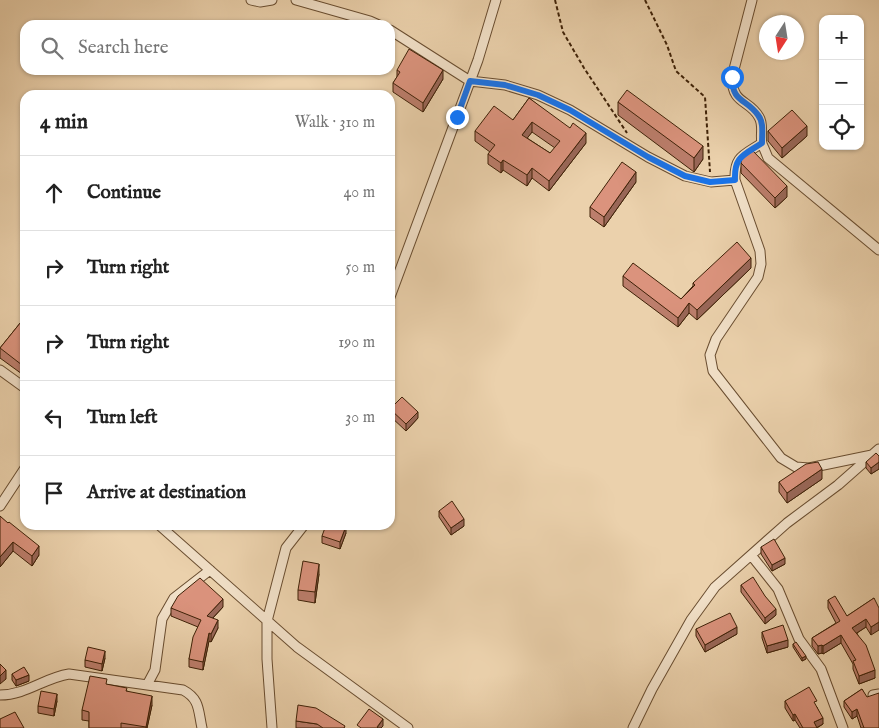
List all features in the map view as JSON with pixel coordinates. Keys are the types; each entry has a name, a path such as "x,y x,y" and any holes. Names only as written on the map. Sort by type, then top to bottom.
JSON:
{"street":[{"path":"251,0 260,2 272,0"},
{"path":"296,0 366,20"},
{"path":"395,287 470,81 496,0"},
{"path":"752,0 732,77 732,88 736,95 759,115 762,125 762,143 768,158 879,250"},
{"path":"395,33 470,81 505,85 538,95 570,110 648,157 685,176 710,182 735,180"},
{"path":"762,143 738,159 734,170 735,180 760,251 761,264 758,277 716,339 710,355 713,370 781,458 796,467 808,468 876,452"},
{"path":"0,370 20,384"},
{"path":"633,728 652,689 703,602 715,587 787,523 838,485 876,452"},
{"path":"0,506 20,476"},
{"path":"166,530 267,621 320,665 408,728"},
{"path":"272,728 267,659 267,621 286,548 300,530"},
{"path":"751,555 778,589 799,639 821,669 843,728"},
{"path":"147,685 155,670 162,619 174,598 210,570"},
{"path":"0,695 19,694 69,674 183,690 192,695 196,700 202,728"}],"path":[{"path":"555,0 563,32 584,68 629,136"},
{"path":"645,0 667,45 676,71 705,97 710,182"}],"building":[{"path":"409,49 443,70 423,103 393,83 400,72 397,70"},
{"path":"627,90 703,146 694,158 618,102"},
{"path":"529,98 570,128 573,123 586,133 549,181 532,168 527,175 503,160 501,163 488,154 495,145 475,131 494,106 513,120","holes":["532,122 560,141 550,153 522,135"]},
{"path":"792,110 807,126 782,148 768,131"},
{"path":"751,149 787,186 775,198 741,163 742,157"},
{"path":"622,162 636,172 604,217 590,207"},
{"path":"737,242 751,258 697,310 689,303 678,318 623,276 633,263 681,299 695,285 693,283"},
{"path":"20,323 20,363 0,348"},
{"path":"402,397 418,412 406,424 395,414 395,404"},
{"path":"876,453 879,456 879,462 871,468 866,462"},
{"path":"818,462 822,469 787,493 779,482 806,464"},
{"path":"452,501 464,519 451,528 439,511"},
{"path":"0,516 39,546 32,556 13,542 0,557"},
{"path":"324,530 344,530 340,542 322,536"},
{"path":"774,539 785,558 772,565 761,547"},
{"path":"303,561 319,564 315,592 298,590"},
{"path":"753,577 776,609 765,618 741,585"},
{"path":"200,578 223,599 207,616 218,620 211,634 209,633 203,662 189,659 193,637 201,620 171,608 178,596"},
{"path":"835,596 847,616 874,598 879,608 879,622 871,627 866,619 852,628 866,645 875,670 859,676 853,661 856,660 841,635 823,646 818,646 812,638 840,621 828,600"},
{"path":"730,613 737,627 705,645 696,629"},
{"path":"783,625 788,640 767,646 762,632"},
{"path":"796,642 806,656 802,658 793,644"},
{"path":"88,647 105,651 102,664 85,660"},
{"path":"0,664 6,670 0,676"},
{"path":"24,667 29,675 16,680 12,674"},
{"path":"90,676 107,679 106,684 127,688 126,691 152,696 146,727 121,723 121,728 89,728 89,712 82,710"},
{"path":"809,687 817,701 814,702 823,718 814,722 817,728 803,728 785,701"},
{"path":"862,689 867,697 879,693 879,728 864,728 857,709 852,712 844,701"},
{"path":"41,691 57,694 54,709 38,706"},
{"path":"298,705 316,708 345,726 344,728 323,728 317,724 296,721"},
{"path":"369,709 383,719 378,728 361,728 357,725"},
{"path":"15,712 24,728 0,728 0,719"}],"route":[{"path":"457,117 470,81 505,85 538,95 570,110 648,157 685,176 710,182 735,180 734,170 738,159 762,143 762,125 759,115 736,95 732,88 732,77"}]}
